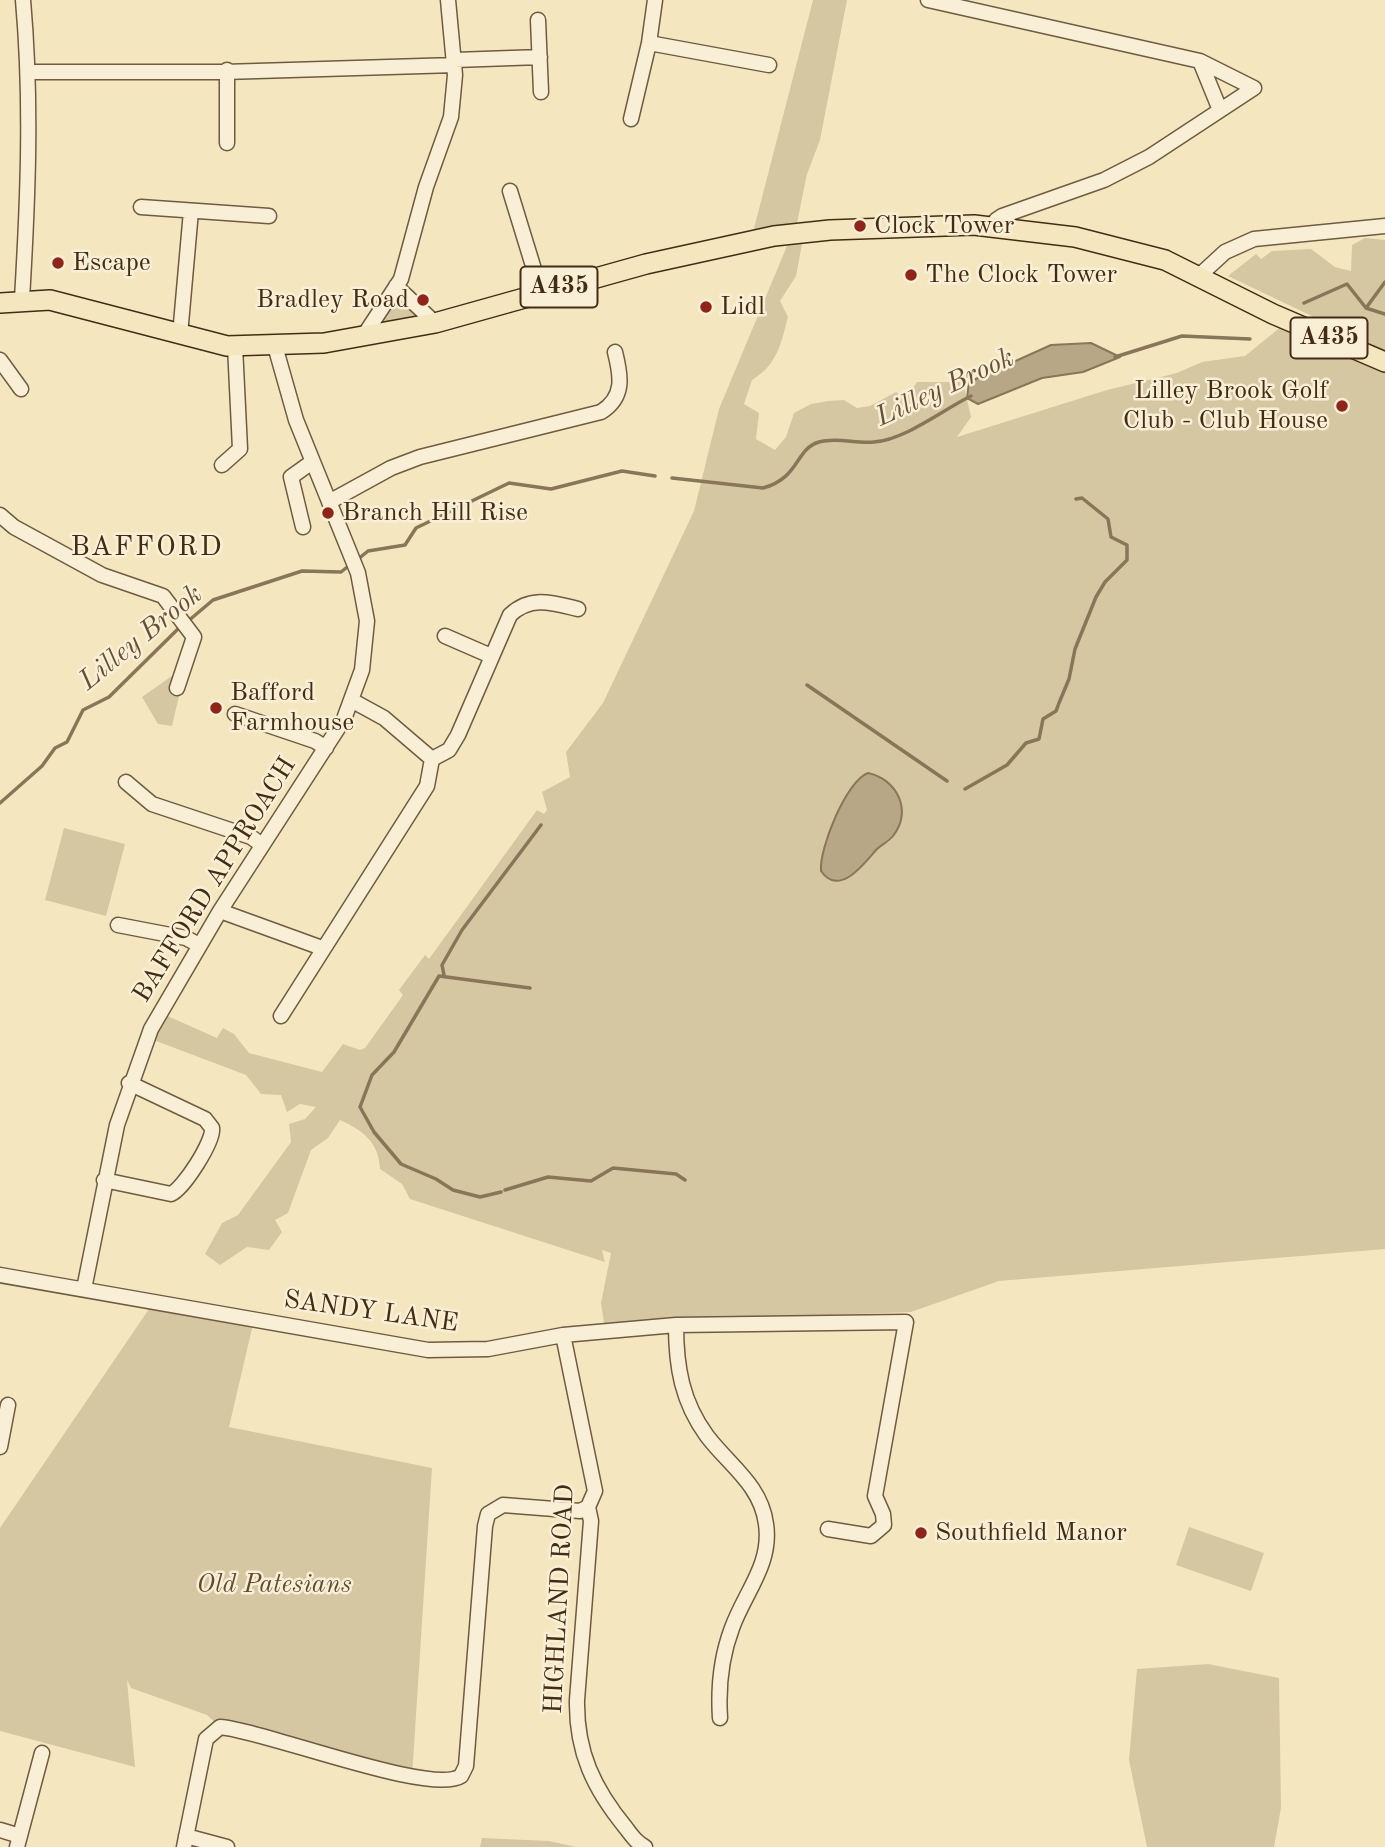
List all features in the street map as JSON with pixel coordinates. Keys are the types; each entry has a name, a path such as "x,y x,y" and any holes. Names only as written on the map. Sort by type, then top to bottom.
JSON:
{"main road":[{"name":"A435","path":"0,303 22,299 73,304 180,335 235,346 275,346 363,337 436,323 541,292 791,233 939,226 995,227 1037,231 1108,244 1165,260 1200,275 1272,314 1385,362"}],"street":[{"path":"22,299 30,162 30,72 23,0"},
{"path":"363,337 404,271 426,187 451,117 455,62 448,0"},
{"path":"631,119 649,43 655,0"},
{"path":"928,0 1200,61 1254,88 1149,157 1081,190 1002,216 996,220 995,227"},
{"path":"538,20 541,92"},
{"path":"649,43 769,65"},
{"path":"30,72 227,70 540,57"},
{"path":"1200,61 1220,110"},
{"path":"227,70 227,143"},
{"path":"510,191 541,292"},
{"path":"141,207 269,216"},
{"path":"180,335 191,211"},
{"path":"1200,275 1225,252 1254,239 1385,226"},
{"path":"396,286 436,323"},
{"path":"222,465 240,449 235,346"},
{"name":"BAFFORD APPROACH","path":"84,1289 104,1180 129,1083 154,1023 220,911 326,748 353,701 362,670 366,638 365,605 358,573 312,462 275,346"},
{"path":"329,502 391,468 419,457 601,412 615,400 620,388 615,352"},
{"path":"0,360 21,388"},
{"path":"303,527 291,477 312,462"},
{"path":"0,515 14,527 102,575 163,596 194,637 177,688"},
{"path":"281,1016 427,786 432,760 449,750 458,735 510,615 535,601 578,609"},
{"path":"445,636 491,656"},
{"path":"353,701 384,718 432,760"},
{"path":"235,714 315,741 326,748"},
{"path":"126,782 152,804 251,837 262,845"},
{"path":"220,911 322,948"},
{"path":"118,925 186,938 199,945"},
{"path":"104,1180 172,1194 182,1186 212,1138 212,1128 205,1119 129,1083"},
{"name":"SANDY LANE","path":"0,1275 428,1350 488,1349 563,1335 676,1325 906,1322 875,1496 883,1514 884,1525 871,1536 828,1529"},
{"path":"676,1325 678,1369 692,1412 708,1437 753,1488 767,1527 763,1564 726,1645 720,1681 720,1718"},
{"name":"HIGHLAND ROAD","path":"563,1335 595,1491 588,1507 591,1521 577,1700 578,1730 584,1759 596,1787 636,1842 645,1847"},
{"path":"0,1447 8,1405"},
{"path":"227,1847 185,1841 206,1738 213,1730 224,1727 412,1777 440,1781 457,1779 466,1766 488,1514 503,1505 580,1511 588,1507"},
{"path":"0,1830 19,1841 42,1753"}],"green space":[{"path":"813,0 847,0 820,140 807,174 796,228 752,236"},
{"path":"1365,238 1385,240 1385,351 1228,276 1256,254 1261,259 1272,251 1311,249 1335,267 1351,271 1352,245"},
{"path":"802,244 796,276 780,301 788,317 780,345 773,361 752,380 744,404 759,413 756,439 775,450 786,437 794,413 811,404 844,400 857,408 870,406 896,392 906,398 917,382 963,382 971,417 957,437 1107,390 1177,373 1202,362 1245,356 1288,321 1385,362 1385,1249 999,1281 911,1312 604,1323 601,1303 611,1253 602,1250 605,1262 410,1199 402,1184 380,1169 376,1151 368,1138 340,1120 328,1138 311,1150 288,1213 275,1220 282,1232 269,1250 247,1247 220,1265 205,1254 222,1223 238,1215 291,1142 289,1124 305,1119 316,1107 300,1104 287,1112 281,1095 261,1094 246,1075 151,1039 163,1014 217,1038 223,1028 234,1034 249,1053 322,1072 343,1044 360,1050 365,1048 403,995 399,990 425,955 429,959 537,810 544,814 547,810 542,792 570,777 566,752 603,703 694,511 719,409 787,246"},
{"path":"396,299 401,299 415,312 414,320 379,324"},
{"path":"186,666 172,726 158,724 142,697"},
{"path":"64,828 125,844 106,916 45,900"},
{"name":"Old Patesians","path":"149,1309 234,1322 254,1320 229,1427 432,1468 412,1777 220,1727 207,1715 131,1688 127,1680 135,1767 0,1731 0,1528"},
{"path":"1189,1527 1264,1553 1251,1591 1176,1565"},
{"path":"1208,1664 1279,1678 1281,1808 1274,1847 1147,1847 1129,1760 1137,1669"},
{"path":"482,1838 549,1841 576,1847 480,1847"}],"shaded area":[{"path":"1091,343 1120,357 1083,372 1042,378 978,404 967,398 969,382 1051,345"},
{"path":"868,773 887,782 899,797 902,816 899,826 891,838 858,870 843,880 835,881 821,871 824,848 843,802 851,789"}],"waterway":[{"path":"1366,308 1385,282"},
{"name":"Lilley Brook","path":"1304,303 1347,284 1366,308 1385,314"},
{"name":"Lilley Brook","path":"1115,357 1182,336 1250,339"},
{"name":"Lilley Brook","path":"672,478 763,488 784,478 805,451 819,442 886,440 911,430 971,396"},
{"name":"Lilley Brook","path":"357,560 368,551 405,545 416,528 509,483 551,489 622,471 655,476"},
{"path":"965,789 1007,765 1026,743 1039,739 1043,719 1056,711 1069,679 1075,649 1096,597 1105,582 1127,560 1127,545 1111,537 1108,519 1082,498 1076,499"},
{"name":"Lilley Brook","path":"187,622 213,600 302,571 341,572 351,564"},
{"name":"Lilley Brook","path":"0,803 42,766 55,748 67,742 83,710 109,697 181,626"},
{"path":"807,685 947,781"},
{"path":"444,975 442,965 462,930 541,825"},
{"path":"501,1192 480,1197 453,1190 436,1179 401,1164 374,1132 360,1107 372,1075 394,1052 439,976 530,988"},
{"path":"505,1190 548,1177 591,1181 613,1168 676,1174 685,1180"}],"place":[{"name":"Clock Tower","path":"860,226"},
{"name":"Escape","path":"58,263"},
{"name":"The Clock Tower","path":"911,275"},
{"name":"Bradley Road","path":"423,300"},
{"name":"Lidl","path":"706,307"},
{"name":"Lilley Brook Golf Club - Club House","path":"1342,406"},
{"name":"Branch Hill Rise","path":"328,513"},
{"name":"Bafford Farmhouse","path":"216,708"},
{"name":"Southfield Manor","path":"921,1533"}],"district":[{"name":"BAFFORD","path":"147,548"}]}
